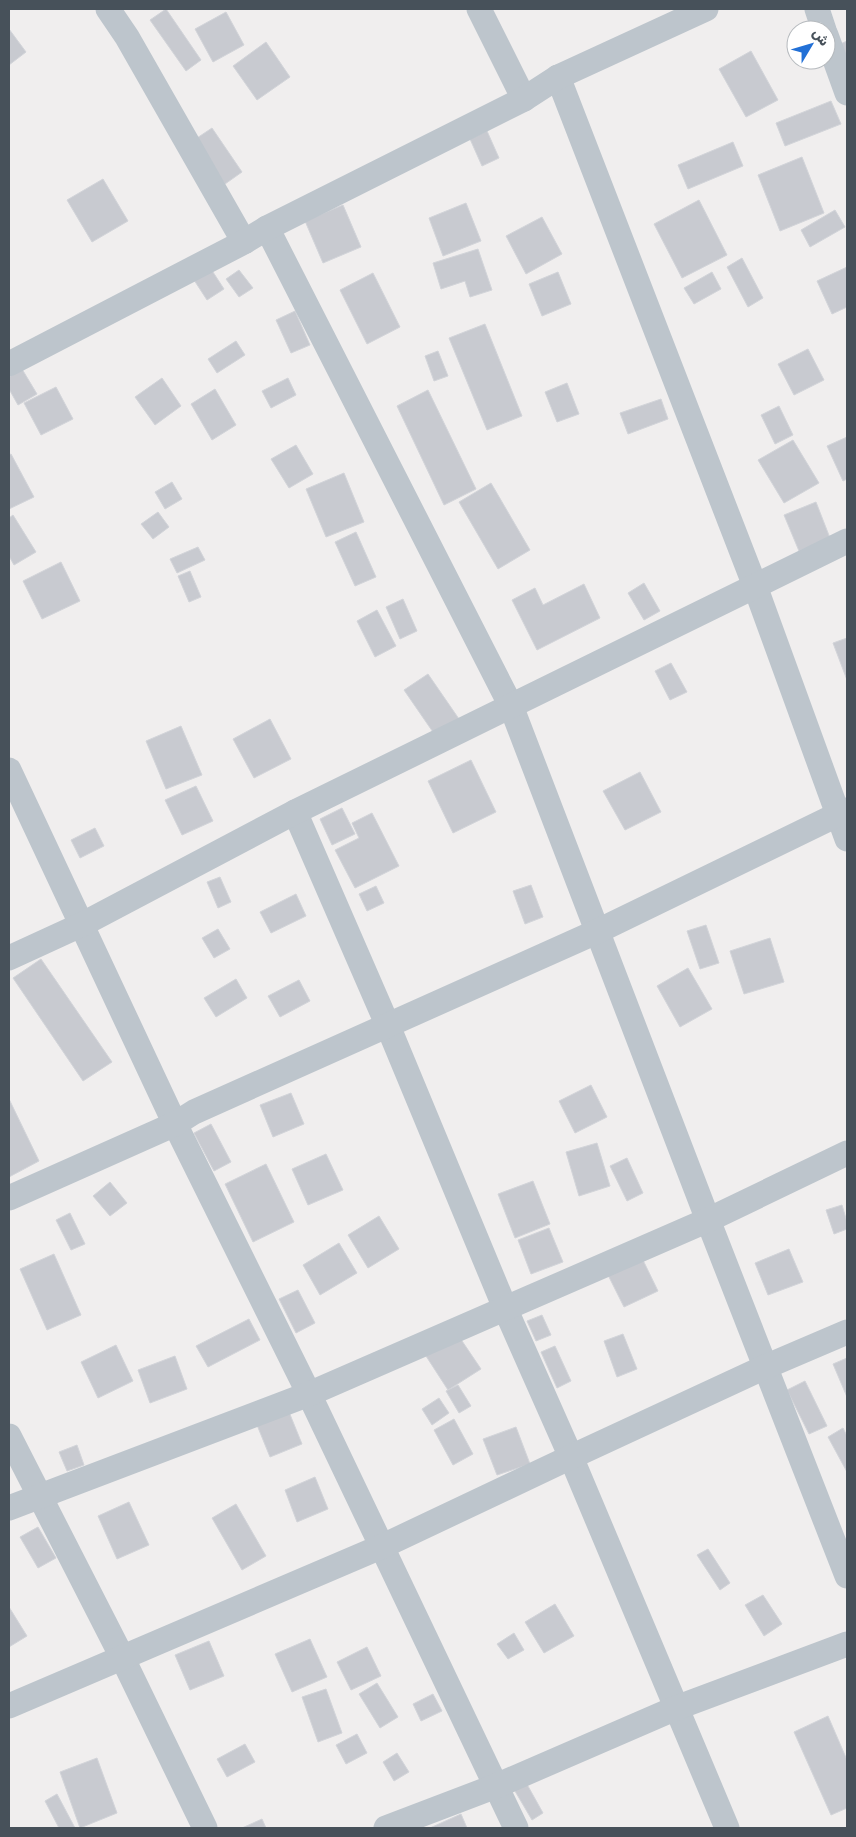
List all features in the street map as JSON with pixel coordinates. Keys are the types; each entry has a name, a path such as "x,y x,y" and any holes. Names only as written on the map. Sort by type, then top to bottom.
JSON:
{"street":[{"path":"108,9 244,242"},
{"path":"480,9 524,99"},
{"path":"9,364 244,242 267,228 524,99 558,77 706,9"},
{"path":"836,62 847,93"},
{"path":"558,77 843,812 847,839"},
{"path":"267,228 510,706 847,1576"},
{"path":"9,958 83,924 295,812 847,542"},
{"path":"9,770 176,1124 309,1394 516,1828"},
{"path":"295,812 388,1026 505,1308 571,1457 728,1828"},
{"path":"9,1198 176,1124 194,1112 596,932 843,812"},
{"path":"9,1508 309,1394 708,1220 847,1153"},
{"path":"9,1706 382,1546 571,1457 847,1332"},
{"path":"9,1436 122,1657 204,1828"},
{"path":"386,1828 496,1786 676,1708 847,1644"}],"building":[{"path":"166,9 201,60 186,71 150,20"},
{"path":"226,12 244,45 213,62 195,29"},
{"path":"9,29 26,52 9,65"},
{"path":"847,41 847,60 838,45"},
{"path":"266,42 290,77 257,100 233,66"},
{"path":"751,51 778,100 746,117 719,69"},
{"path":"831,101 841,124 785,146 776,123"},
{"path":"212,128 242,172 225,184 194,140"},
{"path":"487,131 499,158 482,166 470,139"},
{"path":"733,142 743,166 688,189 678,165"},
{"path":"802,157 824,213 780,231 758,175"},
{"path":"103,179 128,221 92,242 67,200"},
{"path":"699,200 727,255 682,278 654,224"},
{"path":"466,203 481,241 443,256 429,218"},
{"path":"343,205 361,247 323,263 305,221"},
{"path":"835,210 845,227 810,247 801,230"},
{"path":"542,217 562,254 526,274 506,236"},
{"path":"478,249 492,290 470,297 465,281 441,289 433,263"},
{"path":"742,258 763,298 748,307 727,267"},
{"path":"847,267 847,307 832,314 817,281"},
{"path":"211,269 224,289 207,300 194,280"},
{"path":"239,270 253,288 239,297 226,279"},
{"path":"558,272 571,304 542,316 529,284"},
{"path":"712,272 721,289 694,304 684,288"},
{"path":"373,273 400,327 367,344 340,290"},
{"path":"295,311 310,345 291,353 276,320"},
{"path":"485,324 522,416 487,430 449,338"},
{"path":"236,341 245,355 217,373 208,359"},
{"path":"808,349 824,380 794,395 778,364"},
{"path":"438,351 448,376 434,381 425,356"},
{"path":"22,369 37,394 18,405 9,389 9,377"},
{"path":"162,378 181,406 155,425 135,397"},
{"path":"288,378 296,395 271,408 262,391"},
{"path":"567,383 579,414 557,422 545,392"},
{"path":"56,387 73,419 41,435 24,403"},
{"path":"215,389 236,425 212,440 191,404"},
{"path":"428,390 476,489 444,505 397,406"},
{"path":"661,399 668,419 628,434 620,413"},
{"path":"779,406 793,435 775,444 761,415"},
{"path":"847,437 847,479 843,481 827,446"},
{"path":"793,440 819,483 784,503 758,460"},
{"path":"296,445 313,474 289,488 271,459"},
{"path":"11,454 34,497 9,509 9,455"},
{"path":"344,473 364,522 326,537 306,489"},
{"path":"172,482 182,499 165,509 155,492"},
{"path":"491,483 530,550 498,569 459,502"},
{"path":"816,502 830,538 799,551 784,515"},
{"path":"158,512 169,527 153,539 141,524"},
{"path":"13,515 36,552 14,565 9,556 9,518"},
{"path":"356,532 376,577 355,586 335,542"},
{"path":"198,547 205,560 177,573 170,559"},
{"path":"61,562 80,601 42,619 23,581"},
{"path":"190,571 201,597 189,602 178,576"},
{"path":"644,583 660,611 644,620 628,593"},
{"path":"584,584 600,618 537,650 512,600 535,588 543,605"},
{"path":"403,599 417,631 400,639 386,607"},
{"path":"377,610 396,646 375,657 357,621"},
{"path":"847,638 847,680 833,643"},
{"path":"671,663 687,692 670,700 655,671"},
{"path":"428,674 459,719 435,735 404,690"},
{"path":"270,719 291,759 254,778 233,739"},
{"path":"181,726 202,775 166,789 146,741"},
{"path":"471,760 496,812 453,833 428,781"},
{"path":"640,772 661,812 625,830 603,791"},
{"path":"196,786 213,821 182,835 165,800"},
{"path":"342,808 355,834 332,845 320,819"},
{"path":"372,813 399,866 355,888 335,850 359,838 352,823"},
{"path":"95,828 104,846 80,858 71,840"},
{"path":"220,877 231,902 218,908 207,882"},
{"path":"531,885 543,917 525,924 513,891"},
{"path":"376,886 384,903 367,911 359,894"},
{"path":"296,894 306,916 271,933 260,912"},
{"path":"706,925 719,963 700,969 687,931"},
{"path":"218,929 230,949 214,958 202,938"},
{"path":"770,938 784,982 744,994 730,951"},
{"path":"41,959 112,1062 83,1081 13,978"},
{"path":"688,968 712,1009 680,1027 657,986"},
{"path":"236,979 247,998 216,1017 204,998"},
{"path":"299,980 310,1001 280,1017 268,996"},
{"path":"591,1085 607,1117 575,1133 559,1101"},
{"path":"291,1093 304,1124 273,1137 260,1105"},
{"path":"9,1099 39,1161 9,1177"},
{"path":"211,1124 231,1162 214,1171 194,1133"},
{"path":"597,1143 610,1186 579,1196 566,1152"},
{"path":"326,1154 343,1190 308,1205 292,1169"},
{"path":"627,1158 643,1193 627,1201 610,1166"},
{"path":"266,1164 294,1222 253,1242 225,1184"},
{"path":"533,1181 550,1224 515,1238 498,1194"},
{"path":"110,1182 127,1203 110,1216 93,1196"},
{"path":"842,1205 847,1229 834,1234 826,1210"},
{"path":"70,1213 85,1244 71,1250 56,1220"},
{"path":"379,1216 399,1249 368,1268 348,1235"},
{"path":"549,1228 563,1262 531,1274 518,1240"},
{"path":"339,1243 357,1273 320,1295 303,1265"},
{"path":"789,1249 803,1282 768,1295 755,1263"},
{"path":"54,1254 81,1315 47,1330 20,1269"},
{"path":"641,1256 658,1291 624,1307 607,1273"},
{"path":"298,1290 315,1323 296,1333 279,1299"},
{"path":"542,1315 551,1335 536,1341 527,1321"},
{"path":"249,1319 260,1340 208,1367 196,1346"},
{"path":"623,1334 637,1369 617,1377 604,1341"},
{"path":"458,1335 481,1369 448,1390 426,1356"},
{"path":"116,1345 133,1381 98,1398 81,1362"},
{"path":"555,1346 571,1381 557,1388 541,1352"},
{"path":"175,1356 187,1389 150,1403 138,1370"},
{"path":"847,1358 847,1397 833,1364"},
{"path":"805,1381 827,1426 809,1434 787,1390"},
{"path":"458,1385 471,1406 459,1413 446,1391"},
{"path":"439,1398 449,1413 432,1425 422,1409"},
{"path":"289,1412 302,1444 270,1457 257,1425"},
{"path":"454,1419 473,1454 453,1465 434,1430"},
{"path":"516,1427 530,1464 497,1475 483,1439"},
{"path":"843,1428 847,1436 847,1472 828,1437"},
{"path":"77,1445 84,1465 67,1471 59,1452"},
{"path":"315,1477 328,1509 297,1522 285,1490"},
{"path":"129,1502 149,1545 117,1559 98,1516"},
{"path":"236,1504 266,1556 242,1570 212,1518"},
{"path":"38,1527 56,1558 38,1568 20,1537"},
{"path":"708,1549 730,1583 720,1590 697,1555"},
{"path":"763,1595 782,1624 764,1636 745,1605"},
{"path":"555,1604 574,1636 544,1653 525,1622"},
{"path":"9,1607 27,1636 9,1647"},
{"path":"514,1633 524,1650 508,1659 497,1644"},
{"path":"310,1639 327,1677 292,1692 275,1654"},
{"path":"209,1641 224,1676 190,1690 175,1655"},
{"path":"367,1647 381,1676 351,1690 337,1662"},
{"path":"377,1683 398,1717 380,1728 359,1694"},
{"path":"326,1689 342,1733 318,1742 302,1697"},
{"path":"433,1694 442,1711 421,1721 413,1704"},
{"path":"828,1716 847,1760 847,1808 831,1815 794,1732"},
{"path":"357,1734 367,1753 346,1764 336,1745"},
{"path":"245,1744 255,1762 227,1777 217,1759"},
{"path":"397,1753 409,1772 394,1781 383,1762"},
{"path":"97,1758 117,1813 80,1828 60,1772"},
{"path":"524,1779 543,1813 532,1820 512,1786"},
{"path":"57,1794 75,1828 59,1828 45,1801"},
{"path":"461,1814 467,1828 430,1828"},
{"path":"262,1819 266,1828 242,1828"}]}
